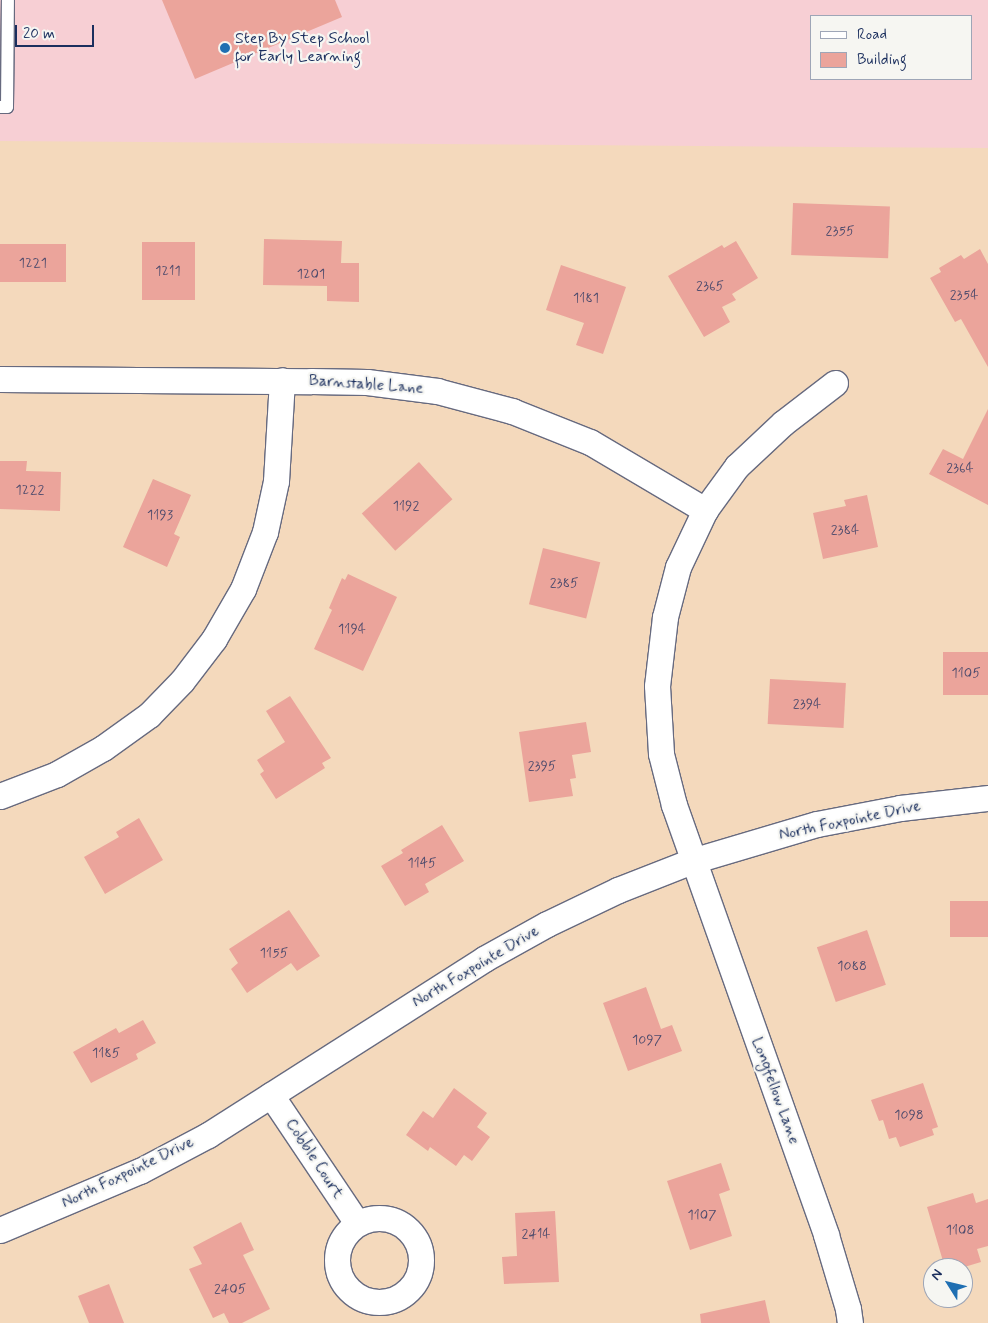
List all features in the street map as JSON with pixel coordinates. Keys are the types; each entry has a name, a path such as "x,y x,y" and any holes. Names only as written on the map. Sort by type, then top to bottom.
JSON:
{"street":[{"name":"Barnstable Lane","path":"0,379 366,382 437,390 512,411 590,442 705,510"},
{"path":"0,796 57,774 103,748 149,715 182,681 214,639 243,590 265,532 276,481 282,380"},
{"name":"Longfellow Lane","path":"835,383 783,423 738,466 705,510 678,567 664,617 657,686 661,754 674,805 692,861 826,1235 848,1309 850,1323"},
{"name":"North Foxpointe Drive","path":"0,1230 140,1172 208,1135 484,960 547,924 618,890 692,861 817,824 900,808 988,798"},
{"name":"Cobble Court","path":"272,1095 357,1223"}],"lane":[{"path":"0,107 7,107 8,0"}],"shaded area":[{"path":"0,0 988,0 988,148 0,141"}],"building":[{"name":"Step By Step School for Early Learning","path":"162,0 335,0 342,17 195,79"},
{"path":"793,203 890,206 888,258 791,255"},
{"path":"264,239 342,241 341,263 359,263 359,302 327,301 327,286 263,285"},
{"path":"736,241 758,278 732,294 736,300 722,307 730,322 704,337 668,276 722,245 724,248"},
{"path":"142,242 195,242 195,300 142,300"},
{"path":"0,244 66,244 66,282 0,282"},
{"path":"980,249 988,264 988,367 961,319 955,322 930,278 941,272 939,268 961,255 964,259"},
{"path":"561,265 626,287 603,354 576,345 584,323 546,310"},
{"path":"988,409 988,505 929,474 943,449 963,459"},
{"path":"0,461 27,461 26,471 61,472 60,511 0,509"},
{"path":"419,462 452,499 395,551 362,514"},
{"path":"153,479 191,495 174,534 180,537 167,567 123,547"},
{"path":"867,495 878,547 823,559 813,513 846,506 844,500"},
{"path":"543,548 600,562 586,619 529,604"},
{"path":"348,574 397,597 363,671 314,649 332,610 329,608 342,578 345,580"},
{"path":"943,652 988,652 988,695 943,695"},
{"path":"770,679 846,683 844,728 768,724"},
{"path":"290,696 331,758 322,763 325,768 276,799 260,774 264,771 257,760 285,742 266,711"},
{"path":"586,722 591,752 572,755 576,778 570,779 573,796 529,802 519,732"},
{"path":"139,818 163,860 105,894 84,857 119,837 116,832"},
{"path":"442,825 464,861 425,884 429,892 405,906 381,866 403,853 401,850"},
{"path":"950,901 988,901 988,937 950,937"},
{"path":"289,910 320,956 297,971 291,963 247,993 231,969 238,963 229,949"},
{"path":"867,930 886,985 836,1002 817,947"},
{"path":"646,987 661,1029 672,1025 682,1051 628,1071 603,1003"},
{"path":"143,1020 156,1043 136,1054 138,1059 91,1083 73,1052 116,1028 119,1033"},
{"path":"923,1083 938,1127 932,1129 934,1135 900,1147 896,1137 889,1139 883,1120 879,1121 871,1100"},
{"path":"454,1088 487,1113 477,1127 490,1137 472,1161 464,1155 456,1166 430,1147 428,1151 406,1135 423,1111 433,1118"},
{"path":"721,1163 730,1190 719,1194 732,1236 690,1250 667,1181"},
{"path":"973,1193 976,1203 988,1199 988,1246 977,1249 981,1262 973,1264 973,1258 942,1258 927,1207"},
{"path":"555,1211 559,1282 504,1284 502,1257 517,1256 515,1213"},
{"path":"241,1222 254,1250 243,1255 270,1309 242,1323 229,1323 224,1313 213,1318 189,1269 202,1264 193,1247"},
{"path":"109,1284 124,1323 89,1323 78,1296"},
{"path":"765,1300 770,1323 701,1323 700,1314"}],"place":[{"name":"Step By Step School for Early Learning","path":"225,48"}]}
